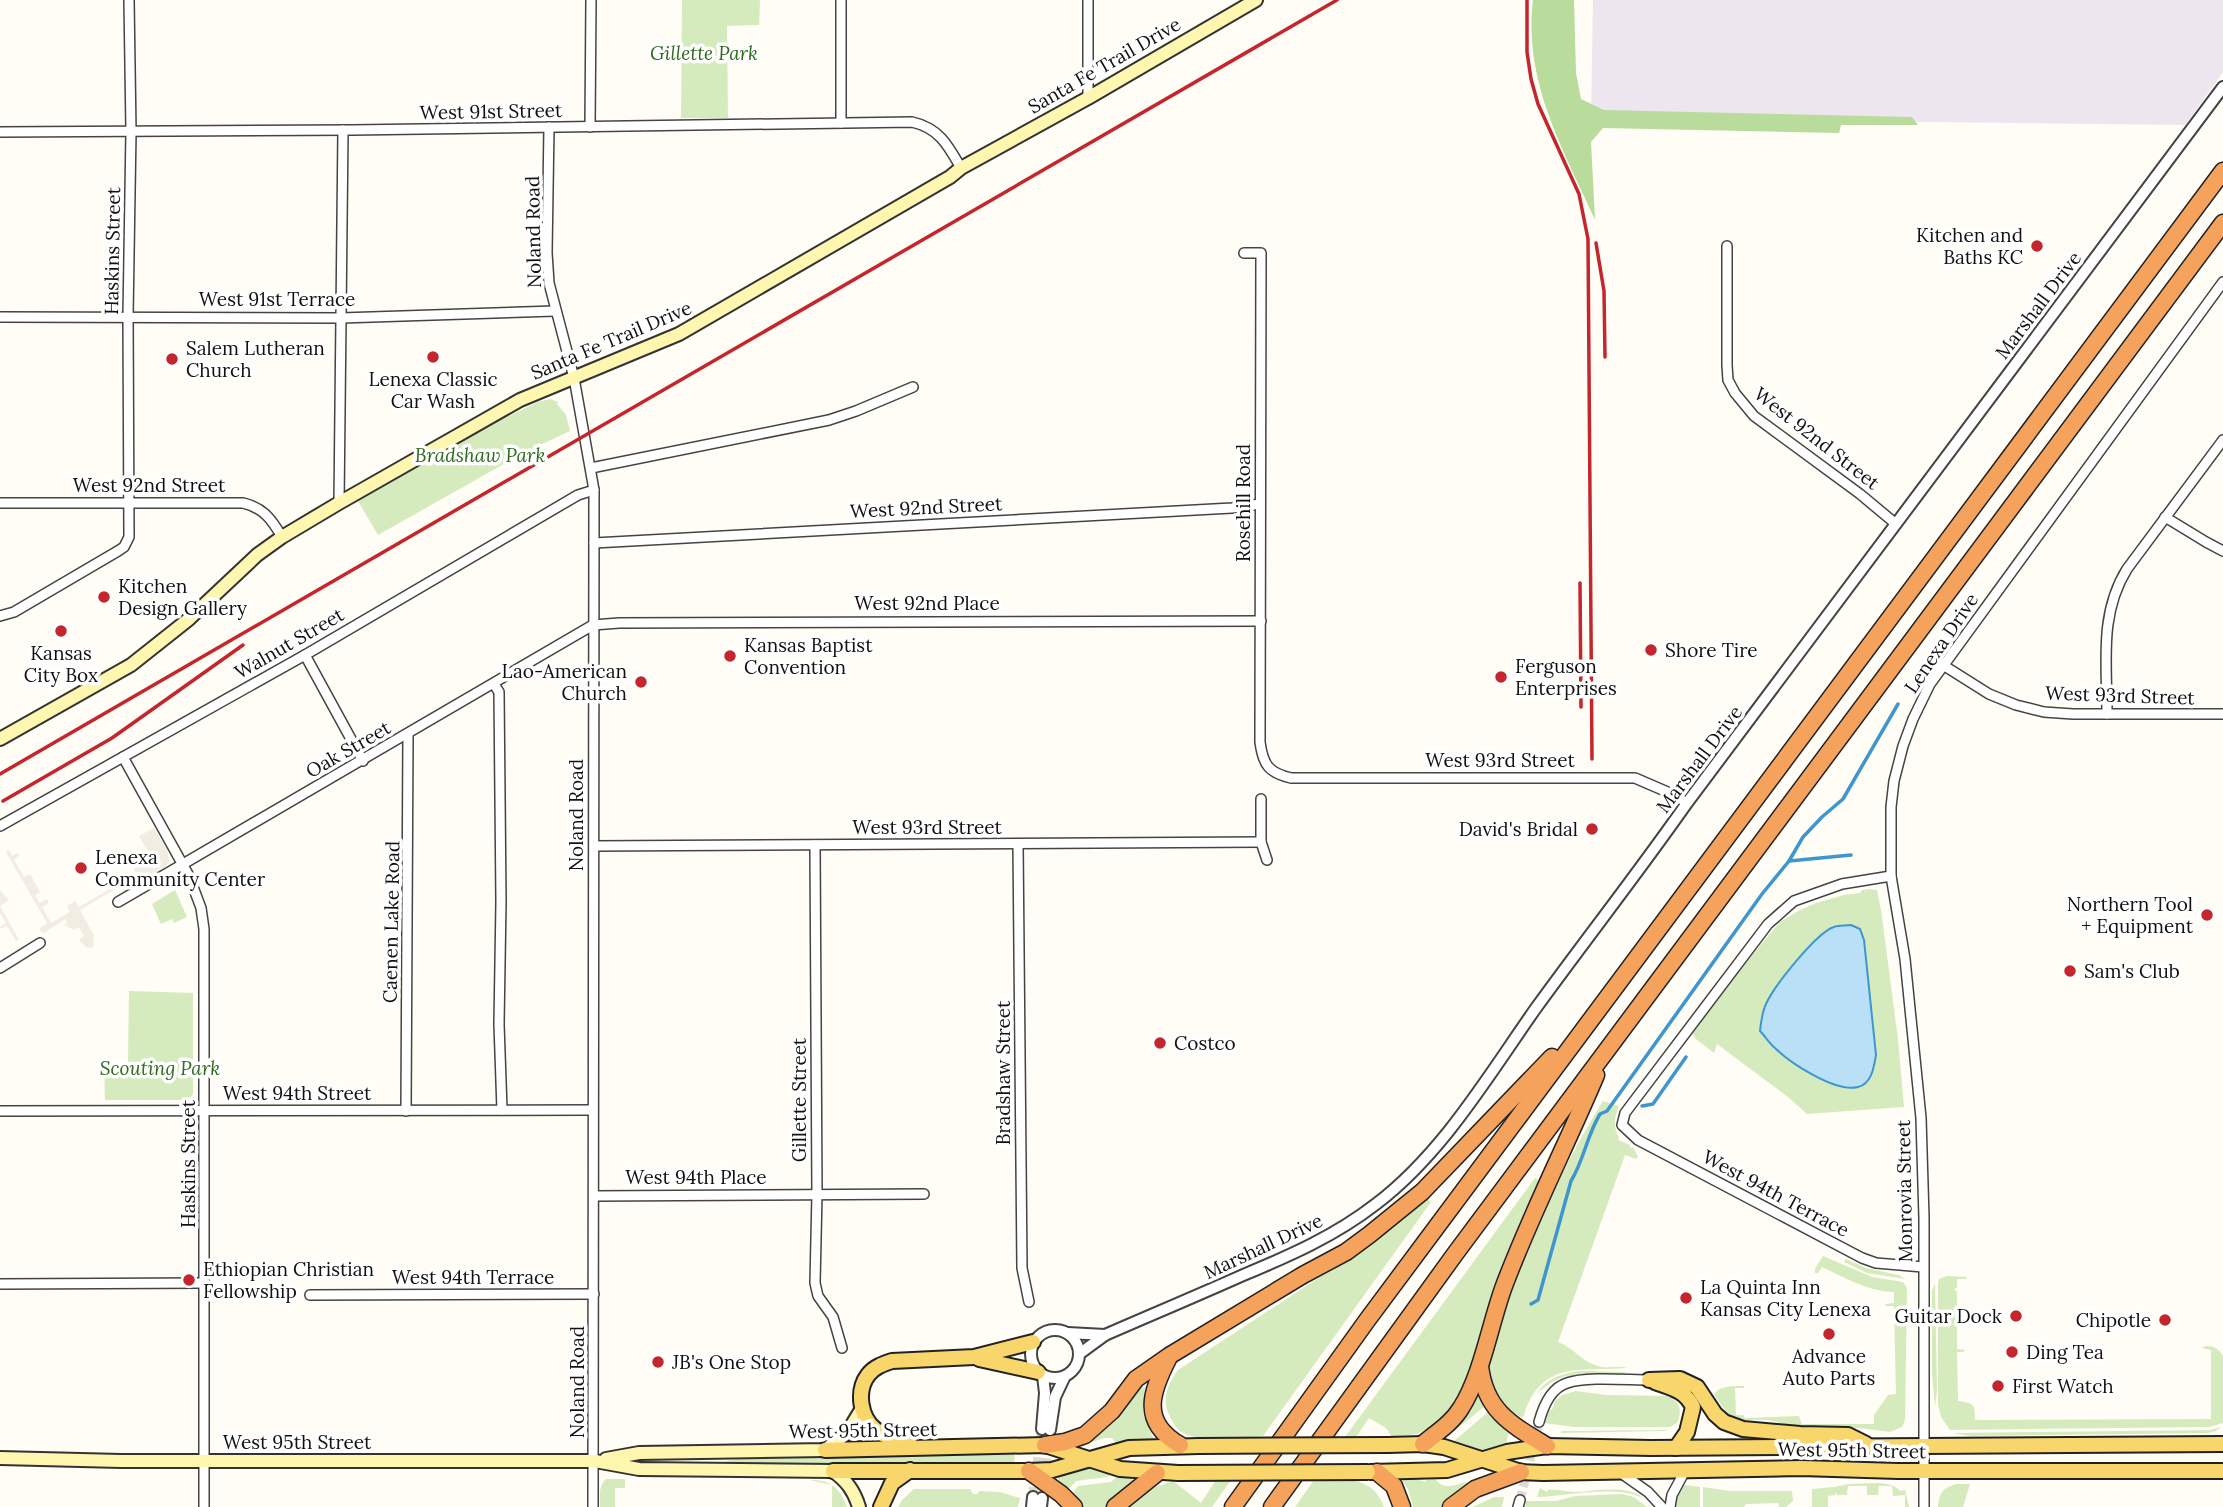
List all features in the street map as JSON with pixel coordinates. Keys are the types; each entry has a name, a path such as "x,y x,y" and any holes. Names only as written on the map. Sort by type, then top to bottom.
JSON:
{"highway":[{"path":"1233,1507 1368,1319 2223,171"},
{"path":"1272,1507 1343,1406 2223,223"},
{"path":"1046,1435 1065,1442 1091,1431 1112,1411 1136,1379 1169,1356 1346,1252 1401,1211 1461,1154 1604,1001"},
{"path":"1423,1444 1448,1423 1463,1406 1471,1391 1516,1254 1565,1149 1605,1053"},
{"path":"1169,1356 1154,1386 1153,1408 1161,1429 1169,1439 1180,1446"},
{"path":"1479,1364 1485,1391 1502,1416 1547,1446"},
{"path":"1029,1471 1074,1507"},
{"path":"1115,1507 1157,1472"},
{"path":"1373,1472 1394,1486 1402,1507"},
{"path":"1451,1507 1475,1489 1521,1472"}],"main road":[{"name":"Santa Fe Trail Drive","path":"0,739 131,665 189,619 249,562 282,537 339,503 520,400 643,350 700,323 950,177 961,168 1256,0"},
{"path":"825,1450 847,1433 861,1410 863,1386 868,1374 879,1365 892,1361 974,1357 1033,1342"},
{"path":"974,1357 1040,1374"},
{"path":"1650,1380 1680,1378 1697,1387 1724,1423 1743,1429 1848,1435 1870,1446"},
{"path":"1650,1380 1680,1391 1688,1397 1693,1407 1686,1432 1676,1448"},
{"path":"861,1410 875,1430 919,1449"},
{"name":"West 95th Street","path":"0,1458 205,1462 595,1461 639,1453 919,1449 1046,1435 1089,1459 1120,1469 1178,1473 1373,1472 1447,1470 1523,1448 1547,1446 1676,1448 2223,1444"},
{"name":"West 95th Street","path":"595,1461 639,1469 1029,1471 1052,1470 1129,1448 1423,1444 1444,1447 1521,1472 1801,1468 1924,1471 2220,1471"},
{"path":"881,1507 892,1483 910,1470"},
{"path":"833,1471 846,1481 855,1493 859,1507"}],"street":[{"name":"Haskins Street","path":"0,616 14,612 124,547 130,529 129,0"},
{"path":"590,127 591,0"},
{"path":"841,0 841,123"},
{"path":"1088,0 1088,98"},
{"name":"Marshall Drive","path":"1079,1353 1105,1335 1310,1247 1377,1204 1407,1177 1444,1136 1503,1058 1687,803 2223,87"},
{"name":"West 91st Street","path":"0,132 912,122 924,125 946,141 961,168"},
{"name":"Noland Road","path":"549,127 549,283 574,377 594,490 593,1507"},
{"path":"339,503 343,130"},
{"name":"West 92nd Street","path":"1727,246 1727,365 1728,380 1735,393 1754,416 1896,524"},
{"name":"Rosehill Road","path":"1244,253 1261,253 1260,742 1262,756 1268,768"},
{"name":"Lenexa Drive","path":"1891,876 1891,807 1894,781 1913,719 1930,684 2223,282"},
{"name":"West 91st Terrace","path":"0,317 341,318 555,311"},
{"path":"591,468 829,420 913,387"},
{"path":"2107,715 2108,620 2111,600 2127,569 2223,440"},
{"name":"Walnut Street","path":"0,826 304,655 578,495 594,490"},
{"name":"West 92nd Street","path":"0,503 243,503 264,511 282,537"},
{"name":"West 92nd Street","path":"594,542 1232,508 1260,504"},
{"path":"2165,517 2223,551"},
{"name":"West 92nd Place","path":"593,625 967,620 1261,621"},
{"name":"Oak Street","path":"118,902 593,625"},
{"path":"304,655 363,761"},
{"name":"West 93rd Street","path":"1943,665 1989,694 2044,712 2107,715 2223,714"},
{"path":"494,684 499,692 499,1024 502,1110"},
{"name":"Caenen Lake Road","path":"406,1111 408,734"},
{"name":"Haskins Street","path":"123,757 183,863 201,908 204,929 204,1507"},
{"name":"West 93rd Street","path":"1268,768 1278,775 1291,778 1634,778 1687,803"},
{"path":"1261,799 1261,842 1267,860"},
{"name":"West 93rd Street","path":"594,846 1261,842"},
{"name":"Bradshaw Street","path":"1018,844 1022,1268 1029,1302"},
{"name":"Gillette Street","path":"815,845 815,1283 818,1296 833,1317 842,1348"},
{"name":"West 94th Terrace","path":"1891,876 1842,884 1794,901 1768,923 1625,1113 1622,1125 1638,1140 1862,1258 1876,1263 1923,1268"},
{"name":"Monrovia Street","path":"1891,876 1905,959 1923,1163 1924,1507"},
{"path":"0,968 40,943"},
{"name":"West 94th Street","path":"0,1111 593,1110"},
{"name":"West 94th Place","path":"594,1196 924,1194"},
{"path":"0,1284 205,1283"},
{"name":"West 94th Terrace","path":"310,1295 594,1294"},
{"path":"1052,1329 1068,1333 1074,1338 1079,1353 1075,1367 1065,1376 1053,1404 1046,1435 1045,1392 1040,1374 1030,1358 1033,1342 1052,1329"},
{"name":"Marshall Drive","path":"1068,1333 1105,1335"},
{"path":"1040,1374 1050,1378 1065,1376"},
{"path":"1539,1422 1543,1407 1565,1383 1583,1380 1650,1380"},
{"path":"1670,1507 1672,1495 1686,1469"},
{"path":"1616,1471 1648,1492 1662,1507"}],"shaded area":[{"path":"1593,0 2223,0 2223,72 2185,125 1591,118"},
{"path":"154,828 168,852 169,863 125,891 117,888 80,910 94,935 93,948 86,947 79,940 84,936 79,927 74,930 64,925 67,923 65,919 44,933 41,932 40,928 47,923 6,852 9,850 12,856 17,853 19,856 14,860 24,877 30,874 40,892 35,895 39,903 47,899 49,903 42,907 51,923 70,912 67,906 75,901 79,907 120,883 118,879 121,877 126,886 139,879 134,869 152,858 139,836"},
{"path":"0,890 9,900 0,906"},
{"path":"0,906 19,940 16,941 7,926 0,929 6,923 0,913"}],"green space":[{"name":"Gillette Park","path":"682,0 760,0 759,25 727,26 728,118 681,118"},
{"path":"1533,0 1574,0 1576,73 1581,99 1604,110 1912,117 1918,125 1841,125 1839,133 1603,128 1591,142 1595,220 1548,114 1540,87 1531,30"},
{"name":"Bradshaw Park","path":"550,399 558,402 566,415 570,431 527,451 378,535 358,501 509,416"},
{"path":"1869,889 1877,890 1881,910 1904,1107 1807,1114 1717,1044 1714,1053 1691,1032 1712,1002 1780,922 1816,903"},
{"path":"175,890 187,917 174,923 172,919 161,924 152,904"},
{"name":"Scouting Park","path":"129,991 193,993 193,1094 188,1100 105,1100 104,1064 128,1063"},
{"path":"1603,1101 1619,1106 1615,1122 1618,1140 1630,1145 1630,1148 1633,1147 1638,1157 1636,1159 1625,1155 1558,1342 1592,1364 1627,1368 1578,1370 1551,1377 1530,1399 1523,1418 1515,1414 1497,1396 1490,1381 1488,1363 1536,1228 1567,1164"},
{"path":"1535,1178 1540,1181 1499,1279 1462,1393 1446,1417 1417,1434 1392,1437 1386,1428 1369,1418 1356,1437 1345,1437"},
{"path":"1426,1198 1431,1202 1263,1436 1208,1439 1187,1435 1178,1429 1168,1412 1166,1395 1178,1370 1361,1250"},
{"path":"1823,1256 1872,1277 1903,1282 1907,1288 1905,1420 1902,1427 1890,1432 1859,1428 1803,1428 1768,1420 1739,1420 1728,1414 1714,1395 1723,1388 1744,1386 1735,1388 1736,1415 1743,1415 1745,1418 1799,1416 1802,1424 1874,1424 1874,1415 1888,1395 1896,1394 1894,1306 1885,1304 1894,1303 1894,1292 1867,1287 1822,1267 1815,1273"},
{"path":"1846,1259 1866,1268 1899,1275 1905,1279 1867,1273 1844,1262"},
{"path":"1947,1276 1967,1277 1957,1279 1955,1288 1957,1349 1965,1350 1957,1352 1958,1401 1973,1405 1975,1420 2211,1419 2211,1350 2202,1348 2211,1346 2223,1356 2223,1423 2209,1427 1950,1430 1941,1417 1938,1405 1938,1283 1939,1279"},
{"path":"1935,1283 1935,1407 1932,1373 1932,1291"},
{"path":"1582,1371 1626,1372 1565,1376 1537,1393 1556,1377"},
{"path":"1140,1386 1145,1388 1143,1413 1154,1440 1116,1443 1112,1438 1104,1438 1090,1443 1108,1427"},
{"path":"1576,1391 1606,1395 1667,1396 1677,1404 1679,1419 1670,1427 1574,1427 1544,1423 1555,1401 1562,1395"},
{"path":"1477,1393 1484,1407 1443,1440 1442,1434"},
{"path":"1488,1412 1509,1431 1506,1444 1482,1452 1453,1442"},
{"path":"2221,1427 2208,1433 1971,1436 1952,1433 2210,1430"},
{"path":"1669,1430 1664,1431 1561,1433 1561,1431"},
{"path":"1015,1452 1014,1466 727,1463 769,1455"},
{"path":"1090,1468 1110,1475 1076,1481 1067,1491 1058,1486 1058,1476"},
{"path":"1118,1476 1132,1478 1133,1484 1108,1507 1081,1507 1071,1495 1078,1486 1111,1482"},
{"path":"606,1479 625,1479 625,1488 615,1488 615,1507 600,1507 601,1488"},
{"path":"1403,1479 1426,1482 1435,1479 1446,1486 1467,1482 1469,1484 1442,1507 1413,1507"},
{"path":"1216,1480 1231,1480 1212,1507 1122,1507 1142,1492 1173,1481 1201,1503"},
{"path":"1314,1480 1346,1480 1364,1484 1379,1496 1384,1507 1295,1507"},
{"path":"1849,1484 1884,1484 1890,1485 1896,1487 1900,1491 1905,1490 1909,1507 1905,1507 1905,1495 1893,1496 1892,1486 1879,1486 1878,1495 1867,1495 1867,1486 1848,1486 1847,1495 1837,1495 1835,1492 1835,1495 1828,1496 1828,1507 1812,1507 1812,1489"},
{"path":"1957,1484 1970,1484 1963,1507 1938,1507 1943,1491"},
{"path":"832,1485 842,1495 847,1507 832,1507"},
{"path":"1684,1485 1700,1487 1700,1507 1673,1507 1678,1490"},
{"path":"1703,1487 1730,1491 1792,1491 1793,1501 1786,1507 1779,1507 1778,1503 1746,1504 1744,1507 1703,1507"},
{"path":"1540,1488 1547,1492 1617,1490 1641,1496 1605,1491 1537,1497"},
{"path":"914,1489 970,1489 973,1494 978,1494 979,1491 1000,1492 1020,1498 1018,1507 898,1507"},
{"path":"1621,1494 1634,1497 1647,1507 1525,1507 1526,1501 1556,1501 1575,1496"},
{"path":"1494,1497 1504,1497 1502,1507 1473,1507"}],"water":[{"path":"1851,925 1860,929 1864,940 1876,1055 1872,1074 1866,1082 1849,1088 1838,1086 1802,1069 1782,1054 1760,1031 1766,1004 1797,961 1827,931 1836,926"}],"waterway":[{"path":"1789,861 1803,837 1843,799 1898,704"},
{"path":"1531,1304 1538,1300 1571,1181 1600,1114 1607,1111 1762,894 1789,861 1851,855"},
{"path":"1642,1106 1653,1104 1686,1057"}],"tunnel":[{"path":"1520,1500 1539,1422"},
{"path":"1033,1497 1042,1429"},
{"path":"1042,1498 1050,1430"}],"railway":[{"path":"0,774 1337,0"},
{"path":"1527,0 1527,52 1531,79 1538,104 1579,194 1588,239 1592,759"},
{"path":"1596,243 1604,291 1605,357"},
{"path":"1580,583 1581,707"},
{"path":"3,801 112,738 243,645"}],"place":[{"name":"Kitchen and Baths KC","path":"2037,246"},
{"name":"Lenexa Classic Car Wash","path":"433,357"},
{"name":"Salem Lutheran Church","path":"172,359"},
{"name":"Kitchen Design Gallery","path":"104,597"},
{"name":"Kansas City Box","path":"61,631"},
{"name":"Shore Tire","path":"1651,650"},
{"name":"Kansas Baptist Convention","path":"730,656"},
{"name":"Ferguson Enterprises","path":"1501,677"},
{"name":"Lao-American Church","path":"641,682"},
{"name":"David's Bridal","path":"1592,829"},
{"name":"Lenexa Community Center","path":"81,868"},
{"name":"Northern Tool + Equipment","path":"2207,915"},
{"name":"Sam's Club","path":"2070,971"},
{"name":"Costco","path":"1160,1043"},
{"name":"Ethiopian Christian Fellowship","path":"189,1280"},
{"name":"La Quinta Inn Kansas City Lenexa","path":"1686,1298"},
{"name":"Guitar Dock","path":"2016,1316"},
{"name":"Chipotle","path":"2165,1320"},
{"name":"Advance Auto Parts","path":"1829,1334"},
{"name":"Ding Tea","path":"2012,1352"},
{"name":"JB's One Stop","path":"658,1362"},
{"name":"First Watch","path":"1998,1386"}]}
